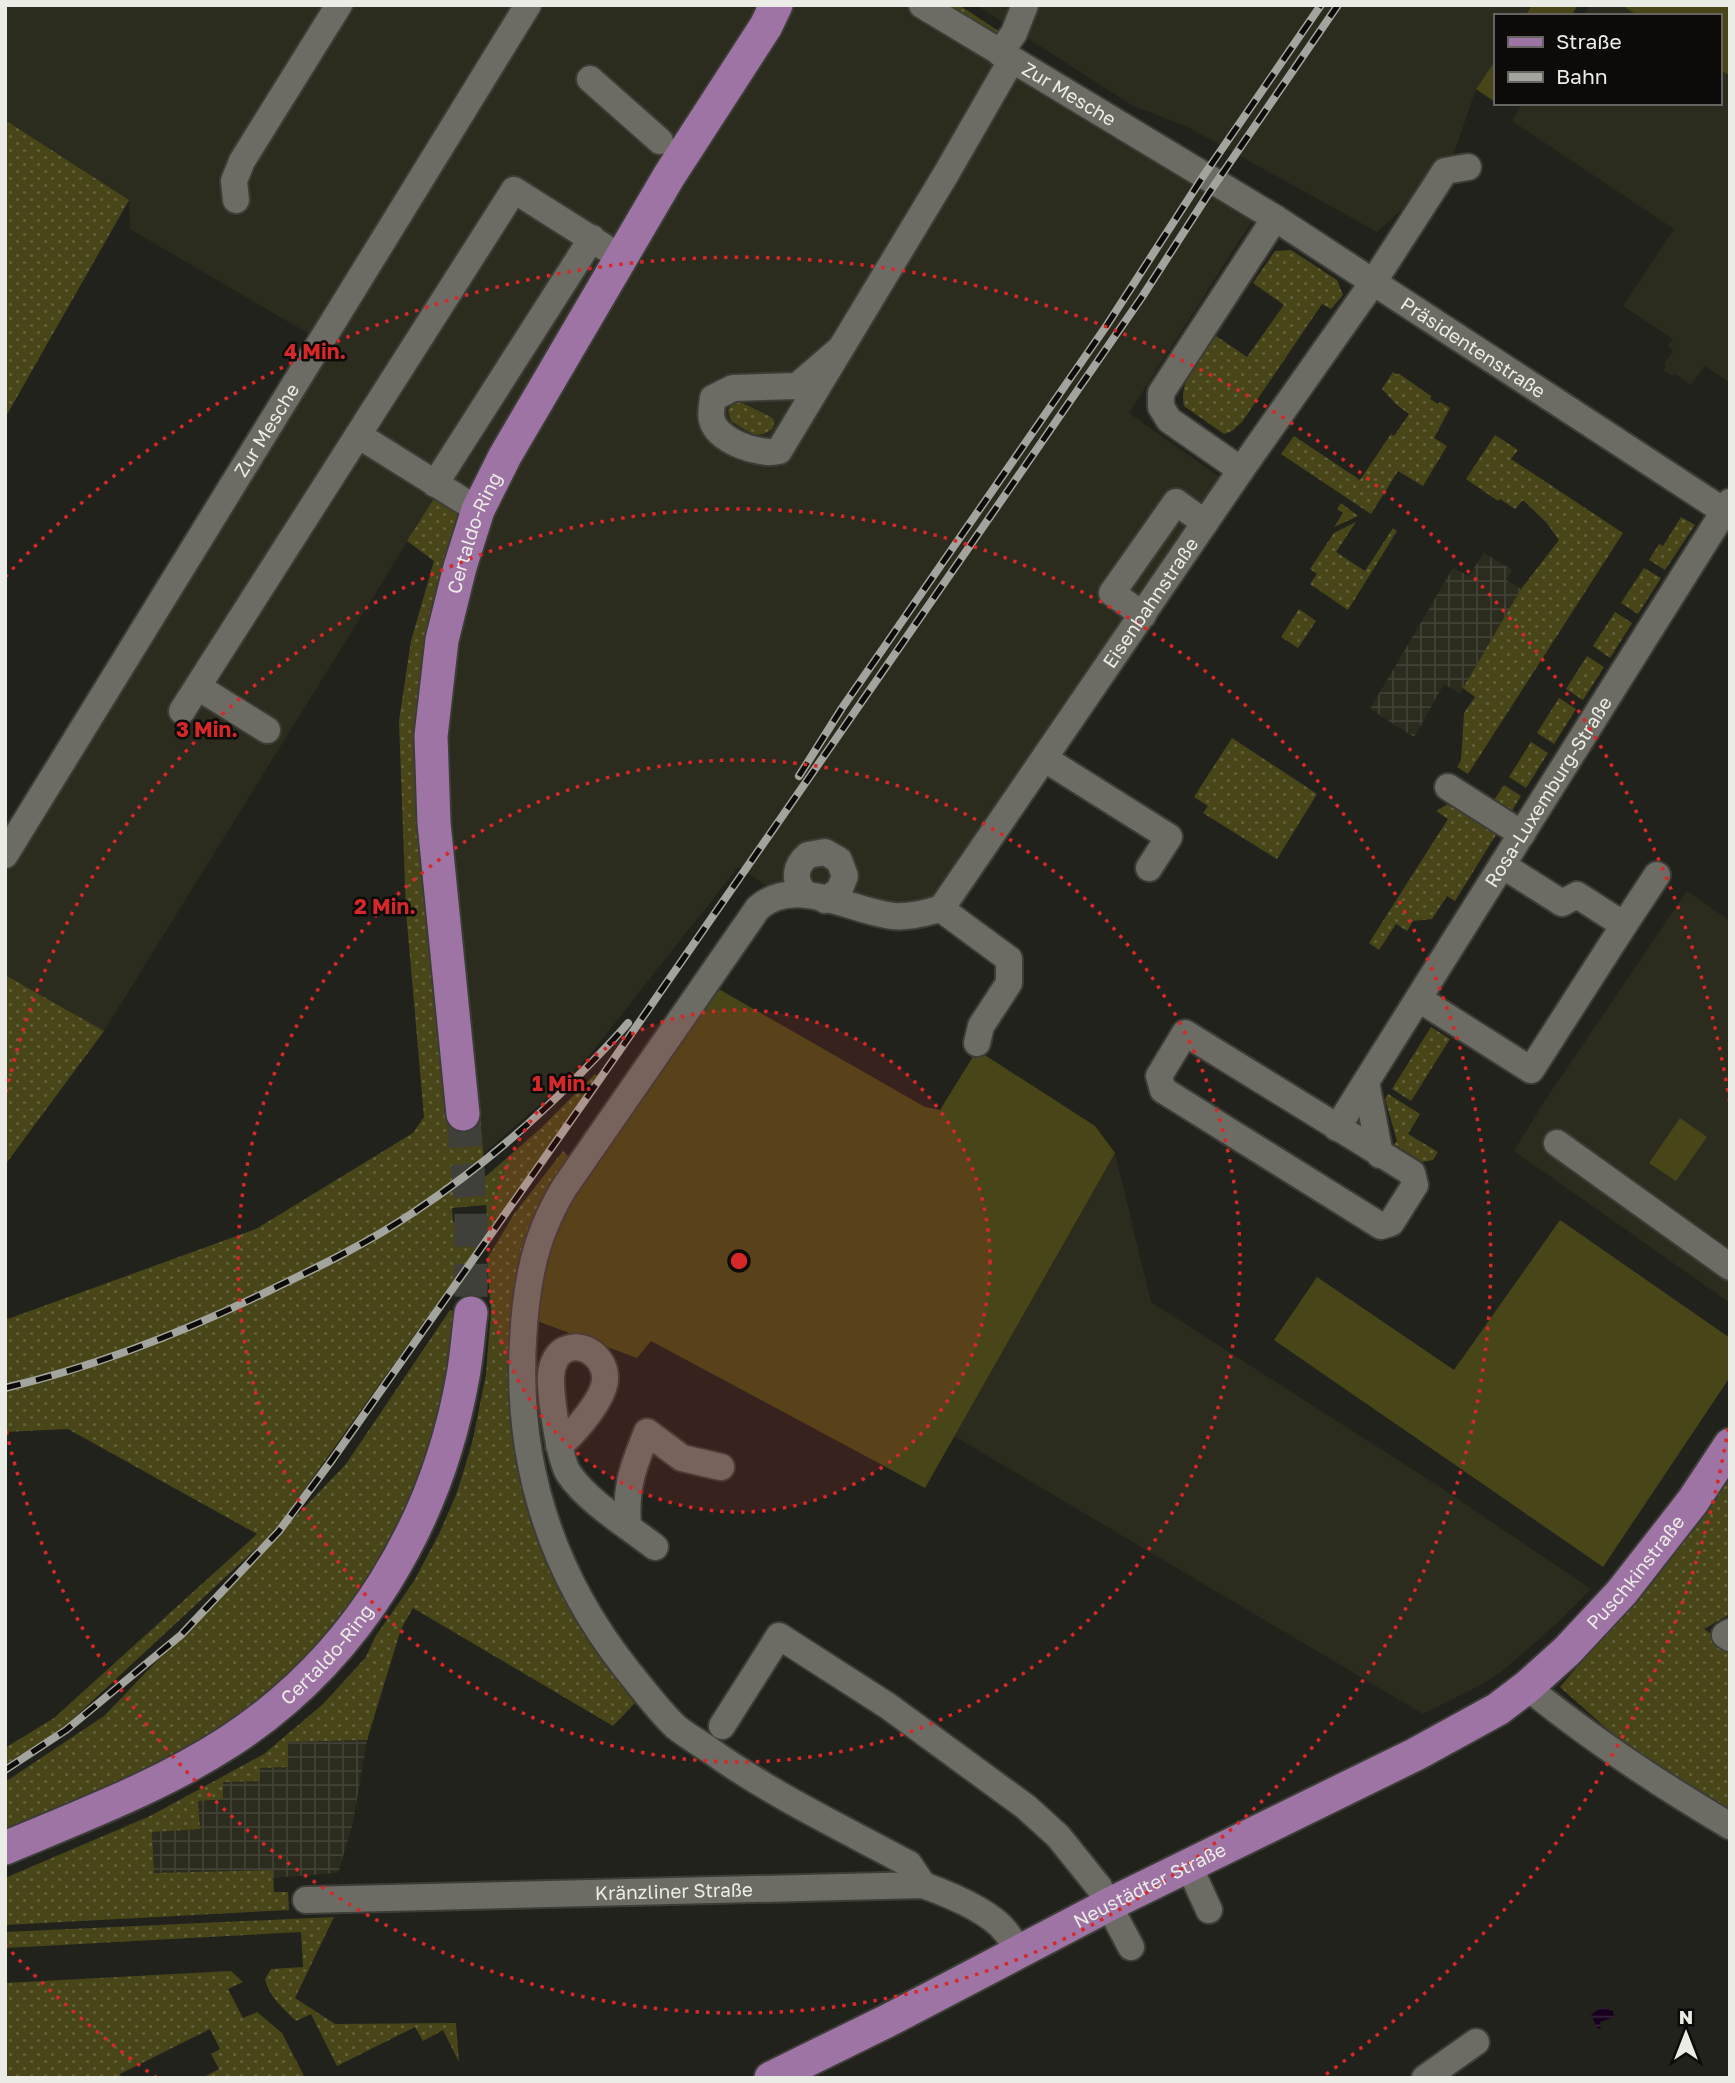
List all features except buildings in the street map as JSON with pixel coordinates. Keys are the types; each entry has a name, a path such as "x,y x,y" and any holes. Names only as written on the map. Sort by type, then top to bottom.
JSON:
{"main road":[{"name":"Certaldo-Ring","path":"463,1114 435,837 431,736 442,640 460,567 478,510 505,456 669,176 777,12"},
{"name":"Certaldo-Ring","path":"5,1848 142,1789 230,1741 292,1693 340,1644 379,1594 396,1567 430,1495 444,1456 463,1376 471,1313"},
{"name":"Puschkinstraße","path":"1527,1687 1567,1651 1622,1592 1693,1501 1730,1445"},
{"name":"Neustädter Straße","path":"779,2076 1110,1904 1416,1754 1498,1709 1527,1687"}],"street":[{"path":"236,200 233,181 242,161 339,5"},
{"name":"Zur Mesche","path":"5,855 528,5"},
{"name":"Zur Mesche","path":"922,5 1217,182"},
{"path":"841,348 797,386 733,388 713,398 712,420 718,432 753,452 779,452 946,174 1005,57 1025,5"},
{"path":"590,79 660,141"},
{"name":"Eisenbahnstraße","path":"941,909 1009,793 1045,759 1241,470 1374,281 1445,172 1468,167"},
{"name":"Präsidentenstraße","path":"1217,182 1728,510"},
{"path":"182,711 514,190 620,257"},
{"path":"1241,470 1169,420 1161,407 1161,393 1275,218"},
{"path":"435,484 592,238"},
{"path":"358,435 478,510"},
{"path":"1143,615 1112,593 1175,502 1205,523"},
{"name":"Rosa-Luxemburg-Straße","path":"1337,1128 1728,510"},
{"path":"198,687 267,730"},
{"path":"1045,759 1169,837 1149,868"},
{"path":"1448,787 1522,834"},
{"path":"1502,865 1562,903 1577,895 1624,925"},
{"path":"1419,999 1531,1070 1657,875"},
{"path":"923,1885 909,1864 748,1777 677,1727 615,1654 570,1579 536,1496 527,1447 521,1365 523,1329 526,1298 544,1227 564,1188 758,908 767,900 783,895 823,894 894,916 915,915 941,909 1009,959 1009,983 981,1026 977,1043"},
{"path":"1185,1033 1337,1128 1412,1173 1415,1185 1391,1223 1381,1226 1163,1090 1159,1076 1185,1033"},
{"path":"1366,1082 1380,1155"},
{"path":"1557,1143 1730,1267"},
{"path":"628,1525 628,1485 647,1432 682,1458 720,1467"},
{"path":"559,1446 568,1473 587,1494 655,1547"},
{"path":"722,1726 779,1636 888,1706 1026,1807 1058,1836 1110,1904 1132,1947"},
{"path":"1527,1687 1587,1734 1730,1825"},
{"path":"1189,1866 1209,1910"},
{"name":"Kränzliner Straße","path":"306,1900 923,1885 946,1893 990,1918 1006,1931 1018,1952"},
{"path":"1425,2078 1476,2042"}],"shaded area":[{"path":"5,5 922,5 1260,209 1129,413 1231,485 941,909 792,903 738,867 592,1052 539,1105 482,1155 480,1114 463,1115 437,494 104,1031 5,975 5,827 321,341 130,229 129,200 5,120"},
{"path":"947,5 959,5 1000,32 995,37"},
{"path":"976,5 1532,5 1526,14 1494,14 1494,62 1476,89 1453,156 1443,171 1377,232 1186,126 1133,106"},
{"path":"1532,5 1578,5 1572,14 1526,14"},
{"path":"1590,5 1622,5 1635,14 1584,14"},
{"path":"1622,5 1730,5 1730,76 1721,70 1721,14 1635,14"},
{"path":"1494,62 1494,101 1476,89"},
{"path":"1721,70 1730,76 1730,383 1705,366 1691,385 1675,374 1672,376 1663,370 1673,351 1668,346 1673,339 1623,306 1674,229 1512,121 1522,105 1721,105"},
{"path":"5,120 129,200 5,418"},
{"path":"1291,250 1337,280 1343,295 1331,309 1322,304 1242,422 1224,434 1184,406 1184,387 1198,360 1216,336 1247,357 1284,305 1253,283 1275,251"},
{"path":"1393,372 1431,396 1430,399 1450,408 1434,438 1447,446 1423,486 1398,471 1371,514 1281,454 1294,436 1360,480 1391,434 1394,436 1409,414 1382,389"},
{"path":"738,401 771,417 774,420 773,428 757,435 731,421 728,410 733,402"},
{"path":"1495,435 1518,450 1511,459 1623,533 1468,774 1457,767 1461,760 1464,713 1475,697 1463,688 1521,589 1559,540 1546,522 1523,500 1515,509 1466,479"},
{"path":"437,494 462,516 428,880 445,1115 480,1113 485,1177 541,1128 595,1074 599,1077 274,1532 62,1729 5,1765 5,1748 54,1718 257,1534 68,1429 5,1432 5,1320 256,1229 413,1133 424,1117 406,911 399,721 411,641 434,561 407,541","holes":["486,1205 487,1219 453,1222 452,1208"]},
{"path":"1341,503 1358,516 1334,527 1343,513 1337,509"},
{"path":"1681,517 1695,525 1665,570 1649,560 1659,544 1663,546"},
{"path":"1356,522 1336,552 1365,571 1393,528 1397,531 1348,610 1310,584 1317,574 1310,569 1334,533"},
{"path":"1484,553 1512,570 1506,580 1521,589 1460,693 1444,684 1414,737 1370,709 1453,568 1469,576"},
{"path":"1644,568 1661,578 1638,614 1621,603"},
{"path":"1299,609 1316,621 1298,648 1281,637"},
{"path":"1615,612 1632,623 1610,658 1593,646"},
{"path":"1587,656 1604,667 1583,700 1566,689"},
{"path":"1559,698 1576,709 1554,744 1537,733"},
{"path":"1232,738 1317,794 1277,859 1203,813 1208,806 1194,797"},
{"path":"1531,742 1548,753 1526,788 1509,777"},
{"path":"1504,785 1521,796 1510,814 1492,803"},
{"path":"1453,801 1499,830 1455,901 1447,896 1432,919 1413,921 1407,931 1396,924 1379,950 1369,943 1448,819 1436,811"},
{"path":"1687,891 1730,921 1730,1303 1514,1151 1542,1105"},
{"path":"5,975 104,1031 5,1165"},
{"path":"710,984 925,1107 940,1110 977,1050 1095,1126 1115,1153 925,1488 651,1341 637,1358 529,1318 548,1228"},
{"path":"1431,1027 1450,1039 1411,1101 1392,1089"},
{"path":"1388,1094 1420,1114 1408,1134 1438,1152 1433,1160 1422,1162 1394,1144 1397,1141 1385,1099"},
{"path":"1680,1118 1707,1137 1676,1181 1649,1163"},
{"path":"563,1151 569,1157 548,1196 521,1260 515,1283 510,1393 514,1452 531,1516 588,1637 635,1703 613,1726 413,1608 401,1629 367,1740 288,1742 288,1767 260,1768 260,1781 223,1782 223,1799 198,1801 200,1829 152,1832 154,1873 273,1870 274,1892 288,1892 289,1910 5,1925 5,1878 150,1816 264,1754 323,1704 366,1657 375,1637 414,1581 439,1534 464,1470 486,1374 491,1311 487,1259 514,1214"},
{"path":"1115,1153 1151,1302 1437,1485 1591,1589 1501,1672 1423,1714 954,1436"},
{"path":"1560,1220 1730,1338 1730,1377 1603,1567 1274,1340 1317,1277 1454,1370"},
{"path":"450,1310 453,1311 453,1329 442,1417 407,1517 355,1607 266,1701 177,1759 5,1832 5,1782 104,1716 346,1464"},
{"path":"1730,1476 1730,1614 1704,1629 1730,1647 1730,1817 1660,1776 1560,1687 1699,1521"},
{"path":"367,1740 353,1823 338,1873 273,1878 272,1870 154,1873 152,1831 200,1829 198,1801 223,1782 260,1768 288,1767 288,1742"},
{"path":"334,1917 295,1998 335,2024 456,2023 459,2062 443,2030 423,2041 415,2027 337,2066 311,2014 296,2021 273,1997 265,1979 271,1969 303,1967 301,1932 5,1948 5,1932"},
{"path":"231,1971 243,1982 228,1989 243,2018 257,2012 282,2033 305,2078 202,2078 219,2069 211,2054 220,2049 210,2029 120,2074 121,2078 5,2078 5,1983"},
{"path":"1601,2007 1613,2011 1614,2017 1600,2022 1601,2028 1598,2029 1591,2015"}],"tunnel":[{"path":"463,1114 471,1212 471,1313"}],"railway":[{"path":"799,776 842,708 1107,325 1204,175 1321,5"},
{"path":"5,1770 66,1730 181,1635 279,1531 586,1099 967,550 1142,297 1209,193 1338,5"},
{"path":"5,1388 103,1360 167,1336 260,1295 377,1235 436,1197 499,1149 558,1096 628,1023"}]}
